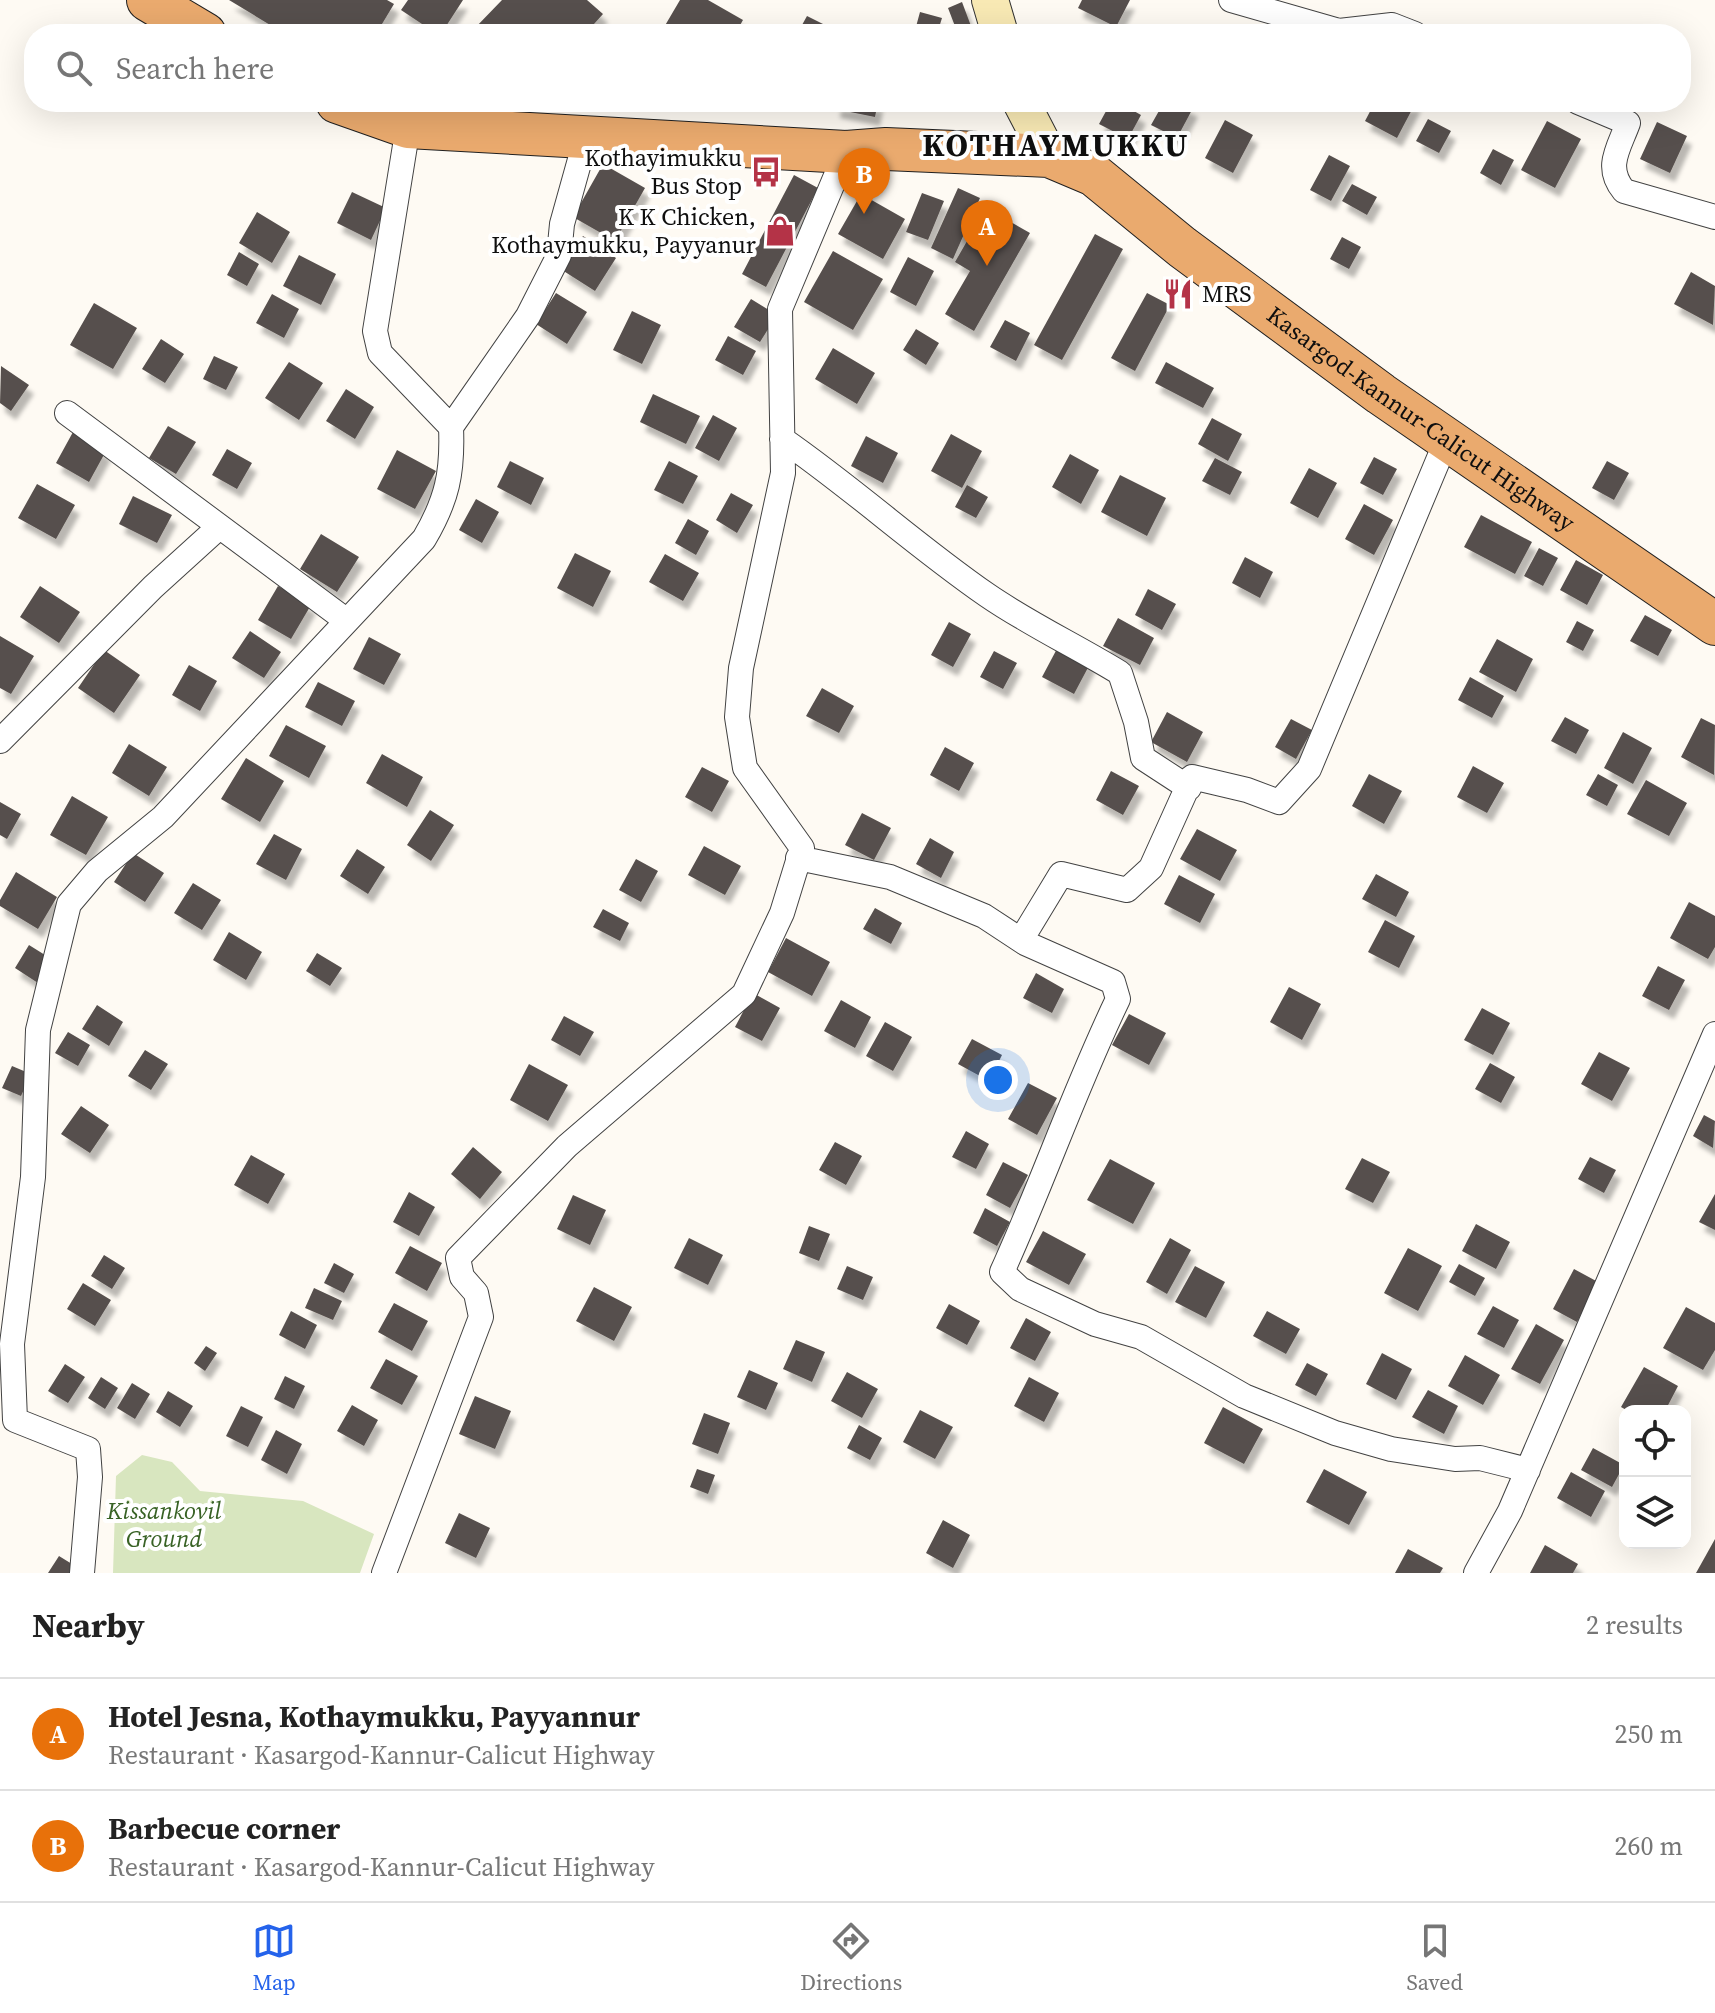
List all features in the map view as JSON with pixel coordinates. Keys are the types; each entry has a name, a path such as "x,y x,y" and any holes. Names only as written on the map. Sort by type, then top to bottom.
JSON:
{"highway":[{"path":"148,0 188,24"},
{"name":"Kasargod-Kannur-Calicut Highway","path":"365,112 408,127 846,152 886,149 1049,156 1094,175 1182,247 1447,439 1715,624"}],"main road":[{"path":"990,0 997,24"},
{"path":"1026,112 1049,156"}],"street":[{"path":"1231,0 1315,24"},
{"path":"1602,112 1628,123 1612,167 1616,181 1624,191 1715,217"},
{"path":"408,127 375,331 380,353 451,427"},
{"path":"82,1573 90,1477 88,1449 36,1431 15,1420 8,1314 33,1177 38,1030 69,904 97,871 163,817 424,539 447,494 452,460 451,427 528,316 559,255 562,224 586,138"},
{"path":"384,1573 481,1317 476,1293 462,1277 458,1258 567,1146 744,994 782,913 802,848 745,768 737,717 741,668 783,473 780,309 846,152"},
{"path":"67,413 347,621"},
{"path":"782,439 827,470 912,541 991,597 1120,673 1136,722 1143,758 1189,788"},
{"path":"1021,940 1061,874 1127,890 1151,868 1192,777 1247,790 1279,802 1309,769 1447,439"},
{"path":"0,741 153,587 218,528"},
{"path":"798,858 890,877 984,916 1021,940 1113,982 1118,999 1086,1065 1038,1192 1002,1272 1020,1289 1095,1324 1141,1337 1244,1396 1335,1433 1391,1449 1455,1459 1480,1458 1528,1470"},
{"path":"1476,1573 1510,1511 1715,1034"}],"green space":[{"name":"Kissankovil Ground","path":"142,1455 172,1462 200,1491 303,1501 374,1534 360,1573 113,1573 116,1476"}],"building":[{"path":"229,0 387,0 394,4 382,24 269,24"},
{"path":"408,0 463,0 447,24 422,24 401,10"},
{"path":"502,0 587,0 603,14 594,24 479,24"},
{"path":"680,0 708,0 743,20 741,24 666,24"},
{"path":"1082,0 1130,0 1118,24 1110,24 1078,8"},
{"path":"962,2 970,24 954,24 948,8"},
{"path":"920,12 942,18 940,24 917,24"},
{"path":"807,16 823,24 803,24"},
{"path":"850,112 876,112 875,117"},
{"path":"1106,112 1136,112 1141,115 1128,139 1099,124"},
{"path":"1158,112 1191,112 1177,138 1151,125"},
{"path":"1370,112 1411,112 1397,138 1365,121"},
{"path":"1428,119 1451,131 1439,153 1416,141"},
{"path":"1225,120 1253,135 1233,173 1205,158"},
{"path":"1547,121 1581,139 1555,188 1521,170"},
{"path":"1657,122 1687,136 1670,173 1640,159"},
{"path":"1493,149 1514,160 1501,185 1480,173"},
{"path":"1329,155 1350,166 1331,201 1310,190"},
{"path":"603,164 645,188 615,241 573,217"},
{"name":"K K Chicken, Kothaymukku, Payyanur","path":"794,175 818,188 766,287 742,274"},
{"path":"1352,184 1377,197 1367,215 1342,201"},
{"path":"958,188 980,198 953,259 931,248"},
{"path":"352,192 386,208 371,240 337,223"},
{"path":"922,193 944,201 928,240 906,232"},
{"path":"861,194 905,219 883,259 838,234"},
{"path":"986,208 1030,233 974,331 945,314 970,271 955,262"},
{"path":"257,212 290,232 272,263 239,243"},
{"path":"1095,234 1123,249 1062,360 1034,345"},
{"path":"583,236 616,258 595,291 562,270"},
{"path":"1342,237 1361,247 1349,269 1330,259"},
{"path":"833,251 883,279 853,330 804,302"},
{"path":"239,252 259,264 247,286 227,275"},
{"path":"299,255 336,274 321,305 283,286"},
{"path":"908,257 934,271 916,306 890,292"},
{"path":"1691,272 1715,286 1713,325 1674,304"},
{"path":"556,293 587,312 567,344 536,324"},
{"path":"1147,293 1170,305 1135,371 1111,358"},
{"path":"272,294 299,309 284,338 256,323"},
{"path":"751,299 777,315 760,342 734,327"},
{"path":"94,303 137,328 113,369 70,345"},
{"path":"632,311 661,325 642,364 613,350"},
{"path":"1005,320 1030,333 1016,361 990,347"},
{"path":"916,329 939,343 926,365 903,350"},
{"path":"728,336 756,351 743,375 715,360"},
{"path":"161,339 184,354 165,383 142,369"},
{"path":"833,348 875,373 857,404 815,379"},
{"path":"214,356 238,367 226,390 203,379"},
{"path":"289,362 323,383 299,420 265,398"},
{"path":"1166,362 1214,388 1203,408 1155,383"},
{"path":"1,366 29,385 11,411 0,403"},
{"path":"346,389 374,407 355,439 326,421"},
{"path":"653,394 700,416 686,444 640,422"},
{"path":"713,415 737,428 719,461 695,448"},
{"path":"1212,418 1242,434 1228,461 1198,444"},
{"path":"168,426 196,442 176,474 149,458"},
{"path":"73,432 106,451 89,482 56,463"},
{"path":"951,434 982,451 962,488 931,471"},
{"path":"866,436 898,453 883,483 851,466"},
{"path":"227,449 252,463 237,489 212,475"},
{"path":"397,450 436,471 415,509 377,489"},
{"path":"1070,454 1099,470 1081,504 1052,487"},
{"path":"1374,457 1397,469 1383,495 1360,483"},
{"path":"1215,458 1242,472 1230,495 1202,481"},
{"path":"510,461 544,478 531,505 497,487"},
{"path":"669,461 698,476 683,504 654,490"},
{"path":"1607,461 1629,473 1614,500 1592,488"},
{"path":"1309,468 1337,483 1318,518 1290,503"},
{"path":"1120,475 1166,498 1147,536 1101,512"},
{"path":"37,484 75,505 56,539 18,518"},
{"path":"967,485 988,497 976,518 955,507"},
{"path":"731,493 753,505 737,533 716,520"},
{"path":"133,496 172,515 157,543 119,524"},
{"path":"476,499 499,512 482,543 459,530"},
{"path":"1364,504 1393,520 1374,555 1345,539"},
{"path":"1481,515 1532,542 1515,574 1464,547"},
{"path":"688,519 709,531 696,555 675,543"},
{"path":"321,534 359,557 337,592 300,569"},
{"path":"1539,548 1558,558 1543,586 1524,576"},
{"path":"575,553 611,571 593,607 557,588"},
{"path":"665,554 699,573 683,601 649,582"},
{"path":"1245,557 1273,572 1260,598 1232,583"},
{"path":"1576,560 1603,575 1587,605 1560,590"},
{"path":"40,586 80,612 59,643 20,617"},
{"path":"278,586 311,605 291,639 258,620"},
{"path":"1148,589 1176,604 1162,630 1135,615"},
{"path":"1645,615 1672,630 1658,656 1630,641"},
{"path":"1118,618 1154,638 1140,665 1103,646"},
{"path":"1577,621 1594,630 1583,651 1566,642"},
{"path":"949,622 971,634 953,667 931,655"},
{"path":"250,631 281,652 264,678 232,658"},
{"path":"0,636 34,656 11,694 0,688"},
{"path":"369,637 401,654 384,685 353,669"},
{"path":"1497,639 1533,659 1516,692 1479,672"},
{"path":"1059,645 1091,662 1074,694 1042,677"},
{"path":"104,650 140,675 114,713 78,688"},
{"path":"994,651 1017,663 1003,689 980,677"},
{"path":"189,665 217,681 200,711 172,695"},
{"path":"1470,677 1504,696 1492,718 1458,700"},
{"path":"318,682 355,701 342,726 305,707"},
{"path":"822,688 854,706 839,733 806,716"},
{"path":"1167,712 1203,732 1187,762 1151,742"},
{"path":"1565,717 1589,730 1576,754 1551,741"},
{"path":"1701,718 1715,725 1714,775 1681,757"},
{"path":"1291,719 1312,730 1296,759 1275,747"},
{"path":"286,725 326,746 309,778 269,756"},
{"path":"1623,732 1652,748 1633,784 1604,768"},
{"path":"129,744 167,767 149,796 112,773"},
{"path":"945,747 974,763 959,791 930,775"},
{"path":"382,754 423,777 407,807 366,783"},
{"path":"246,758 284,781 260,822 221,799"},
{"path":"1473,766 1504,783 1487,813 1457,797"},
{"path":"702,767 729,781 712,812 685,797"},
{"path":"1111,771 1139,786 1123,815 1096,800"},
{"path":"1369,774 1402,791 1384,824 1352,806"},
{"path":"1598,774 1618,785 1607,806 1586,795"},
{"path":"1646,780 1687,803 1669,836 1627,814"},
{"path":"72,796 108,817 86,855 50,835"},
{"path":"0,802 21,814 7,839 0,835"},
{"path":"430,810 454,825 431,861 407,845"},
{"path":"862,813 891,828 874,860 845,845"},
{"path":"1197,829 1237,850 1220,881 1180,859"},
{"path":"274,834 302,849 286,880 256,864"},
{"path":"930,838 954,852 941,878 916,864"},
{"path":"704,846 741,866 725,895 688,875"},
{"path":"357,849 385,867 368,894 340,876"},
{"path":"133,853 164,873 145,902 114,882"},
{"path":"636,859 658,871 641,902 619,890"},
{"path":"16,872 57,897 38,929 0,906 0,900"},
{"path":"1376,874 1409,892 1396,917 1362,899"},
{"path":"1179,875 1215,894 1200,923 1164,904"},
{"path":"193,883 221,900 202,930 174,913"},
{"path":"1689,902 1715,916 1715,947 1708,959 1670,938"},
{"path":"875,908 902,923 891,944 863,929"},
{"path":"603,909 629,923 620,941 593,927"},
{"path":"1385,920 1415,936 1399,968 1368,952"},
{"path":"229,932 262,952 246,980 213,960"},
{"path":"786,938 830,962 812,996 768,972"},
{"path":"29,945 53,960 38,983 15,968"},
{"path":"317,953 342,968 330,986 306,971"},
{"path":"1658,966 1685,980 1669,1010 1642,996"},
{"path":"1036,973 1064,989 1052,1013 1023,998"},
{"path":"1289,987 1321,1004 1302,1040 1270,1022"},
{"path":"753,993 780,1008 762,1041 735,1027"},
{"path":"841,1000 871,1017 855,1048 824,1031"},
{"path":"97,1005 123,1022 109,1046 82,1029"},
{"path":"1482,1008 1510,1023 1493,1055 1464,1040"},
{"path":"1129,1014 1166,1033 1149,1065 1112,1045"},
{"path":"564,1016 594,1032 580,1056 551,1040"},
{"path":"885,1022 912,1037 893,1071 866,1056"},
{"path":"68,1032 90,1045 78,1066 55,1053"},
{"path":"972,1039 1002,1055 989,1081 958,1064"},
{"path":"145,1050 168,1064 151,1090 128,1076"},
{"path":"1599,1052 1630,1068 1612,1101 1581,1084"},
{"path":"1490,1063 1515,1077 1501,1103 1475,1089"},
{"path":"529,1064 568,1085 548,1121 510,1100"},
{"path":"12,1066 31,1074 21,1096 2,1088"},
{"path":"1028,1083 1057,1098 1037,1135 1008,1119"},
{"path":"81,1106 109,1125 90,1153 61,1134"},
{"path":"1704,1115 1715,1121 1713,1148 1693,1136"},
{"path":"966,1131 989,1144 976,1169 952,1157"},
{"path":"835,1142 862,1156 846,1185 819,1170"},
{"path":"473,1147 502,1172 480,1199 451,1174"},
{"path":"251,1155 285,1174 268,1204 234,1185"},
{"path":"1590,1157 1616,1170 1604,1193 1578,1179"},
{"path":"1362,1158 1390,1172 1373,1203 1345,1189"},
{"path":"1110,1159 1155,1183 1133,1224 1087,1200"},
{"path":"1003,1162 1028,1175 1010,1208 986,1195"},
{"path":"409,1192 435,1207 419,1236 393,1222"},
{"path":"1715,1194 1715,1230 1699,1222"},
{"path":"573,1195 606,1210 590,1245 557,1229"},
{"path":"985,1208 1010,1222 997,1246 973,1233"},
{"path":"1476,1224 1510,1242 1496,1269 1462,1251"},
{"path":"809,1226 830,1234 819,1261 799,1253"},
{"path":"1043,1231 1086,1254 1069,1285 1026,1262"},
{"path":"689,1238 723,1255 708,1285 674,1268"},
{"path":"1170,1238 1191,1250 1167,1294 1146,1282"},
{"path":"410,1246 442,1263 427,1291 395,1273"},
{"path":"1408,1248 1442,1266 1418,1311 1384,1293"},
{"path":"104,1255 125,1268 112,1289 91,1276"},
{"path":"334,1263 354,1274 344,1293 324,1283"},
{"path":"1459,1264 1485,1278 1475,1296 1449,1282"},
{"path":"847,1266 873,1277 863,1300 837,1289"},
{"path":"1195,1266 1225,1282 1206,1318 1175,1302"},
{"path":"1574,1269 1598,1282 1577,1322 1553,1309"},
{"path":"83,1283 111,1300 95,1326 67,1309"},
{"path":"594,1287 632,1307 614,1341 576,1321"},
{"path":"314,1288 342,1301 333,1320 305,1308"},
{"path":"394,1303 428,1321 412,1351 378,1332"},
{"path":"949,1304 980,1321 967,1345 936,1328"},
{"path":"1493,1306 1519,1320 1504,1348 1477,1334"},
{"path":"1686,1307 1715,1323 1715,1350 1703,1370 1663,1348"},
{"path":"291,1311 317,1325 305,1349 279,1335"},
{"path":"1267,1311 1300,1329 1286,1354 1253,1336"},
{"path":"1026,1318 1051,1332 1035,1361 1010,1348"},
{"path":"1536,1324 1564,1340 1540,1384 1511,1369"},
{"path":"796,1340 825,1352 812,1382 783,1369"},
{"path":"206,1346 217,1353 205,1371 194,1363"},
{"path":"1382,1353 1412,1369 1396,1400 1366,1384"},
{"path":"1465,1355 1500,1375 1483,1405 1448,1386"},
{"path":"386,1359 418,1376 402,1405 370,1388"},
{"path":"1307,1363 1328,1374 1316,1396 1295,1385"},
{"path":"65,1364 85,1377 68,1403 48,1391"},
{"path":"1644,1367 1678,1386 1668,1405 1622,1405"},
{"path":"749,1370 778,1383 766,1410 737,1397"},
{"path":"847,1372 878,1389 862,1418 831,1401"},
{"path":"285,1376 305,1386 294,1409 274,1399"},
{"path":"101,1377 118,1388 105,1409 88,1398"},
{"path":"1029,1377 1059,1393 1044,1422 1014,1406"},
{"path":"132,1383 150,1394 135,1419 117,1408"},
{"path":"1428,1390 1458,1406 1444,1434 1412,1417"},
{"path":"168,1391 193,1406 180,1427 156,1412"},
{"path":"475,1396 511,1411 495,1449 459,1434"},
{"path":"352,1405 378,1420 364,1446 337,1431"},
{"path":"241,1406 263,1417 248,1447 226,1436"},
{"path":"1223,1407 1263,1429 1244,1464 1204,1443"},
{"path":"920,1410 953,1427 935,1459 903,1442"},
{"path":"704,1413 730,1423 718,1454 692,1444"},
{"path":"859,1425 882,1438 870,1460 847,1448"},
{"path":"276,1430 302,1444 287,1474 261,1460"},
{"path":"1593,1448 1619,1462 1619,1474 1612,1487 1581,1470"},
{"path":"697,1469 715,1475 708,1494 690,1487"},
{"path":"1324,1469 1367,1492 1349,1525 1306,1502"},
{"path":"1571,1472 1605,1491 1591,1517 1557,1498"},
{"path":"459,1513 490,1528 476,1558 445,1543"},
{"path":"943,1520 970,1535 953,1568 926,1553"},
{"path":"1715,1539 1715,1573 1696,1573"},
{"path":"1545,1545 1578,1564 1573,1573 1530,1573"},
{"path":"1408,1549 1443,1568 1440,1573 1395,1573"},
{"path":"59,1556 80,1569 78,1573 48,1573"}],"place":[{"name":"Kothayimukku Bus Stop","path":"766,172"},
{"name":"Barbecue corner","path":"864,214"},
{"name":"K K Chicken, Kothaymukku, Payyanur","path":"780,231"},
{"name":"Hotel Jesna, Kothaymukku, Payyannur","path":"987,266"},
{"name":"MRS","path":"1178,294"}],"district":[{"name":"KOTHAYMUKKU","path":"1056,145"}]}
